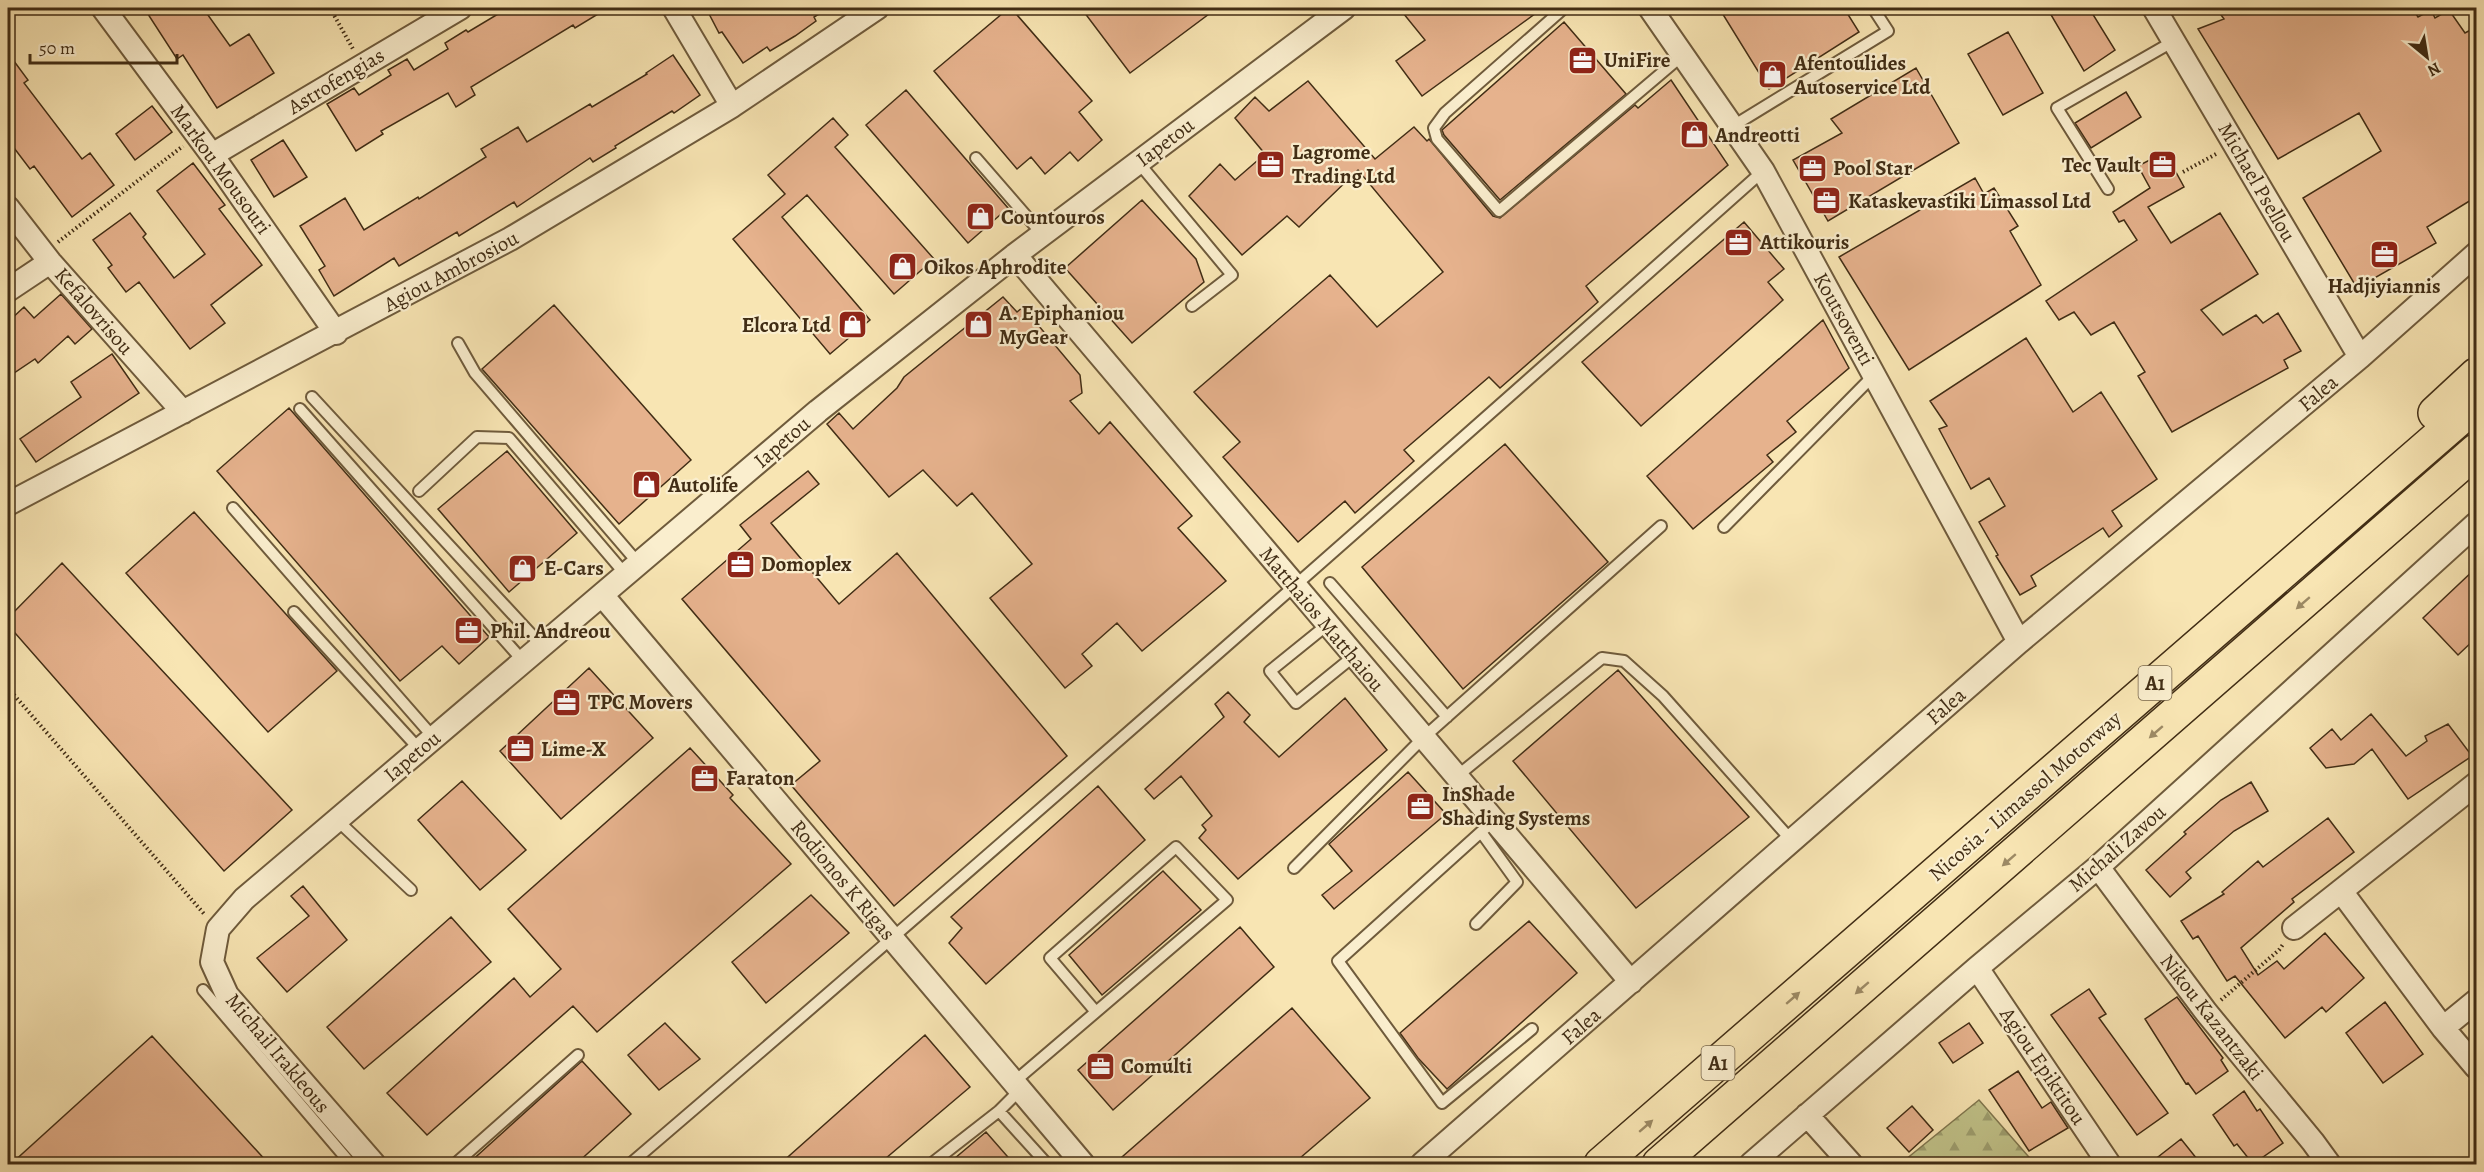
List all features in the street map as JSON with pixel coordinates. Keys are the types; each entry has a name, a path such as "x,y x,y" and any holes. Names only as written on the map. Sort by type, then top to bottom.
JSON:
{"highway":[{"path":"1834,962 1934,863 2476,375"},
{"name":"Nicosia - Limassol Motorway","path":"1602,1164 2476,404"},
{"name":"Nicosia - Limassol Motorway","path":"1659,1164 2476,451"},
{"path":"2347,565 2476,468"}],"street":[{"name":"Markou Mousouri","path":"103,8 212,154 336,333"},
{"name":"Astrofengias","path":"212,154 460,8"},
{"path":"674,8 732,106"},
{"name":"Agiou Ambrosiou","path":"8,504 336,333 510,239 732,106 877,8"},
{"name":"Iapetou","path":"218,929 244,899 818,411 1042,234 1344,8"},
{"name":"Koutsoventi","path":"1650,8 1763,171 2019,642"},
{"name":"Michael Psellou","path":"2154,8 2360,357"},
{"name":"Kefalovrisou","path":"8,208 47,257 183,412"},
{"name":"Falea","path":"1422,1164 2019,642 2360,357 2476,254"},
{"name":"Matthaios Matthaiou","path":"1015,255 1456,777 1487,826 1630,982"},
{"path":"8,290 47,257"},
{"name":"Michali Zavou","path":"1750,1164 2098,867 2476,524"},
{"name":"Rodionos K Rigas","path":"602,595 1083,1164"},
{"path":"2294,928 2476,784"},
{"name":"Nikou Kazantzaki","path":"2098,867 2206,1012 2329,1164"},
{"path":"2341,891 2443,1028 2476,1067"},
{"name":"Michail Irakleous","path":"218,929 212,962 227,995 374,1164"},
{"name":"Agiou Epiktitou","path":"1977,968 2109,1164"},
{"path":"2443,1028 2476,1001"},
{"path":"1807,1115 1851,1164"}],"lane":[{"path":"1564,8 1445,113 1434,128 1437,139 1499,211 1684,54"},
{"path":"1733,126 1888,31 1874,8"},
{"path":"2108,189 2057,108 2174,41"},
{"path":"976,158 1042,234"},
{"path":"1138,162 1232,275 1192,306"},
{"path":"630,1164 893,939 1295,587 1763,171"},
{"path":"458,343 476,374 632,569"},
{"path":"1724,527 1874,375"},
{"path":"312,397 542,646"},
{"path":"300,409 524,662"},
{"path":"419,491 477,437 510,438 632,569"},
{"path":"233,508 427,744"},
{"path":"1294,868 1423,738 1661,526"},
{"path":"1330,583 1447,717"},
{"path":"294,612 427,744"},
{"path":"1328,625 1270,671 1296,703 1354,656"},
{"path":"1456,777 1602,658 1624,661 1663,696 1792,841"},
{"path":"337,820 411,890"},
{"path":"1476,924 1517,882 1487,826 1338,961 1442,1103 1532,1029"},
{"path":"931,1164 999,1111 1017,1086 1096,1012 1227,900 1176,848 1050,958 1096,1012"},
{"path":"203,990 351,1164"},
{"path":"455,1164 578,1055"},
{"path":"999,1111 1047,1164"}],"path":[{"path":"330,8 362,66"},
{"path":"47,257 198,135"},
{"path":"2183,171 2235,144"},
{"path":"8,688 218,929"},
{"path":"2206,1012 2279,950 2294,928"}],"green space":[{"path":"1979,1100 2035,1164 1900,1164"}],"building":[{"path":"144,8 203,8 230,46 249,34 274,73 217,108 183,55 177,59"},
{"path":"508,8 608,8 575,28 573,25 471,87 475,95 456,107 448,93 381,131 383,134 356,151 327,104 354,88 359,95 391,75 388,70 407,59 414,70 448,49 445,43"},
{"path":"706,8 829,8 814,17 816,21 795,36 770,51 767,47 743,63 722,32 719,33"},
{"path":"1009,8 1092,101 1079,112 1102,140 1078,161 1070,152 1045,174 1031,157 1017,169 934,71"},
{"path":"1081,8 1217,8 1130,73"},
{"path":"1399,8 1543,8 1422,96 1396,61 1425,40"},
{"path":"1719,8 1844,8 1859,32 1769,89"},
{"path":"2047,8 2089,8 2115,50 2084,71"},
{"path":"2216,8 2412,8 2418,17 2431,10 2435,18 2449,10 2465,33 2476,27 2476,197 2427,227 2436,243 2357,288 2303,198 2381,151 2359,113 2278,159 2198,29 2224,19"},
{"path":"1564,22 1626,94 1500,200 1442,130"},
{"path":"2008,32 2043,93 2003,115 1968,54"},
{"path":"8,53 28,80 24,83 82,159 90,153 114,185 72,217 34,166 30,169 8,140"},
{"path":"673,55 700,95 674,113 672,111 615,146 616,148 593,162 590,158 517,207 514,202 459,236 457,232 399,266 394,258 334,296 319,270 325,266 300,226 345,198 364,230 486,157 481,149 518,127 527,142 590,104 592,107 647,74"},
{"path":"1916,68 1959,143 1828,221 1793,160 1842,133 1831,119"},
{"path":"1671,80 1728,165 1586,286 1598,302 1500,388 1489,377 1404,450 1414,461 1355,513 1345,501 1298,542 1223,457 1240,442 1194,392 1330,275 1377,327 1443,272 1358,170 1299,227 1287,216 1242,255 1189,196 1220,164 1235,180 1265,154 1235,118 1255,97 1269,111 1308,81 1375,159 1414,127 1427,141 1429,139 1493,216 1500,218 1635,105 1638,108"},
{"path":"906,90 1008,208 968,243 866,125"},
{"path":"2126,92 2141,117 2091,148 2075,123"},
{"path":"152,106 172,132 135,160 116,134"},
{"path":"833,118 848,135 835,147 934,259 894,294 807,195 782,217 870,320 830,354 733,239 785,194 768,175"},
{"path":"283,140 307,177 274,197 251,160"},
{"path":"2165,152 2184,187 2148,207 2171,243 2220,213 2258,274 2201,310 2223,335 2256,315 2263,323 2278,313 2301,351 2284,360 2288,368 2172,432 2138,376 2145,372 2114,322 2091,335 2074,312 2059,320 2046,301 2137,240 2124,220 2119,222 2113,212 2150,188 2138,166"},
{"path":"193,163 225,205 219,209 262,265 211,305 225,323 190,349 139,282 126,292 108,268 112,265 93,240 130,213 146,234 143,237 174,278 205,254 157,191"},
{"path":"1975,178 1984,194 1994,188 2018,226 2010,231 2041,285 1909,370 1839,257"},
{"path":"1142,200 1196,259 1204,282 1132,343 1065,268"},
{"path":"1744,222 1784,269 1768,282 1783,300 1641,426 1582,362"},
{"path":"61,294 92,329 75,344 68,336 38,363 35,359 8,377 8,322 24,307 34,318"},
{"path":"1003,297 1017,312 1023,307 1080,375 1082,393 1070,401 1099,434 1110,422 1192,516 1178,528 1226,581 1142,651 1117,623 1082,654 1092,666 1065,688 990,598 1032,564 972,493 957,506 923,470 889,497 827,424 839,413 853,429 897,388 904,377"},
{"path":"554,305 691,460 619,524 482,369"},
{"path":"1823,320 1849,368 1787,421 1796,432 1767,455 1773,462 1693,529 1647,476"},
{"path":"2026,338 2073,412 2101,392 2157,479 2112,511 2122,526 2109,537 2103,528 2031,576 2036,586 2020,595 1996,556 1998,555 1979,522 2005,506 1989,478 1971,489 1939,429 1947,426 1930,401"},
{"path":"112,354 139,393 36,462 20,439 81,397 71,382"},
{"path":"289,408 489,637 459,664 442,646 400,681 217,471"},
{"path":"1505,444 1608,562 1463,689 1362,567"},
{"path":"507,451 577,533 509,592 438,509"},
{"path":"808,471 819,484 771,523 839,604 897,553 1067,756 894,906 791,785 820,761 682,599 751,539 740,525"},
{"path":"194,512 337,671 268,732 126,573"},
{"path":"62,563 292,810 224,871 8,625 8,618"},
{"path":"2476,568 2476,638 2458,655 2423,618"},
{"path":"589,668 653,738 561,819 500,751"},
{"path":"1618,670 1749,817 1636,908 1513,761"},
{"path":"1228,692 1250,715 1244,722 1279,757 1345,698 1387,750 1238,879 1199,838 1206,830 1202,825 1212,816 1181,776 1154,799 1145,789 1224,717 1215,704"},
{"path":"2371,714 2406,756 2427,741 2425,736 2448,724 2472,756 2408,799 2372,749 2354,764 2326,768 2310,748 2332,729 2341,740"},
{"path":"690,748 733,795 730,798 791,864 597,1032 573,1006 427,1135 387,1093 514,978 530,997 561,969 508,909"},
{"path":"1408,772 1446,814 1334,909 1322,895 1352,871 1329,844"},
{"path":"462,781 526,850 480,890 418,820"},
{"path":"2251,782 2268,811 2234,831 2186,872 2191,878 2170,897 2146,870 2186,834 2184,832 2221,800"},
{"path":"1098,786 1145,840 986,984 949,943 962,928 951,917"},
{"path":"2328,818 2354,852 2292,899 2294,902 2241,948 2258,975 2277,961 2284,969 2325,933 2364,978 2326,1012 2322,1007 2285,1038 2235,976 2227,981 2198,936 2193,939 2181,921 2224,894 2222,892 2258,861 2263,867"},
{"path":"1163,871 1201,910 1102,995 1069,955"},
{"path":"303,886 347,940 287,992 257,958 309,916 291,896"},
{"path":"811,895 849,933 766,1003 732,962"},
{"path":"451,917 491,962 364,1069 327,1027"},
{"path":"1529,921 1577,973 1447,1089 1418,1058 1400,1033"},
{"path":"1240,927 1274,967 1113,1110 1078,1070"},
{"path":"2089,989 2106,1014 2099,1018 2168,1113 2137,1135 2051,1015"},
{"path":"2177,997 2223,1058 2221,1060 2228,1071 2196,1094 2188,1083 2186,1084 2145,1019"},
{"path":"2385,1002 2423,1054 2383,1083 2346,1033"},
{"path":"1292,1008 1370,1098 1293,1164 1114,1164"},
{"path":"665,1023 700,1059 659,1090 628,1055"},
{"path":"1969,1023 1983,1043 1953,1063 1939,1043"},
{"path":"925,1035 970,1087 879,1164 780,1164"},
{"path":"152,1036 269,1164 11,1164"},
{"path":"582,1061 631,1114 576,1164 468,1164"},
{"path":"2018,1071 2042,1108 2051,1102 2068,1128 2029,1151 1989,1090"},
{"path":"2244,1091 2257,1111 2260,1109 2283,1143 2253,1164 2237,1144 2234,1146 2213,1115"},
{"path":"1912,1106 1933,1130 1909,1152 1887,1128"},
{"path":"986,1132 1014,1164 948,1164"},
{"path":"2181,1139 2201,1164 2149,1164"}],"place":[{"name":"UniFire","path":"1583,60"},
{"name":"Afentoulides Autoservice Ltd","path":"1773,75"},
{"name":"Andreotti","path":"1694,135"},
{"name":"Lagrome Trading Ltd","path":"1271,164"},
{"name":"Tec Vault","path":"2162,165"},
{"name":"Pool Star","path":"1812,168"},
{"name":"Kataskevastiki Limassol Ltd","path":"1827,201"},
{"name":"Countouros","path":"980,217"},
{"name":"Attikouris","path":"1739,242"},
{"name":"Hadjiyiannis","path":"2384,255"},
{"name":"Oikos Aphrodite","path":"903,267"},
{"name":"Elcora Ltd","path":"852,325"},
{"name":"A. Epiphaniou MyGear","path":"978,325"},
{"name":"Autolife","path":"647,485"},
{"name":"Domoplex","path":"740,564"},
{"name":"E-Cars","path":"523,568"},
{"name":"Phil. Andreou","path":"469,631"},
{"name":"TPC Movers","path":"567,702"},
{"name":"Lime-X","path":"520,749"},
{"name":"Faraton","path":"705,778"},
{"name":"InShade Shading Systems","path":"1421,806"},
{"name":"Comulti","path":"1100,1066"}]}
